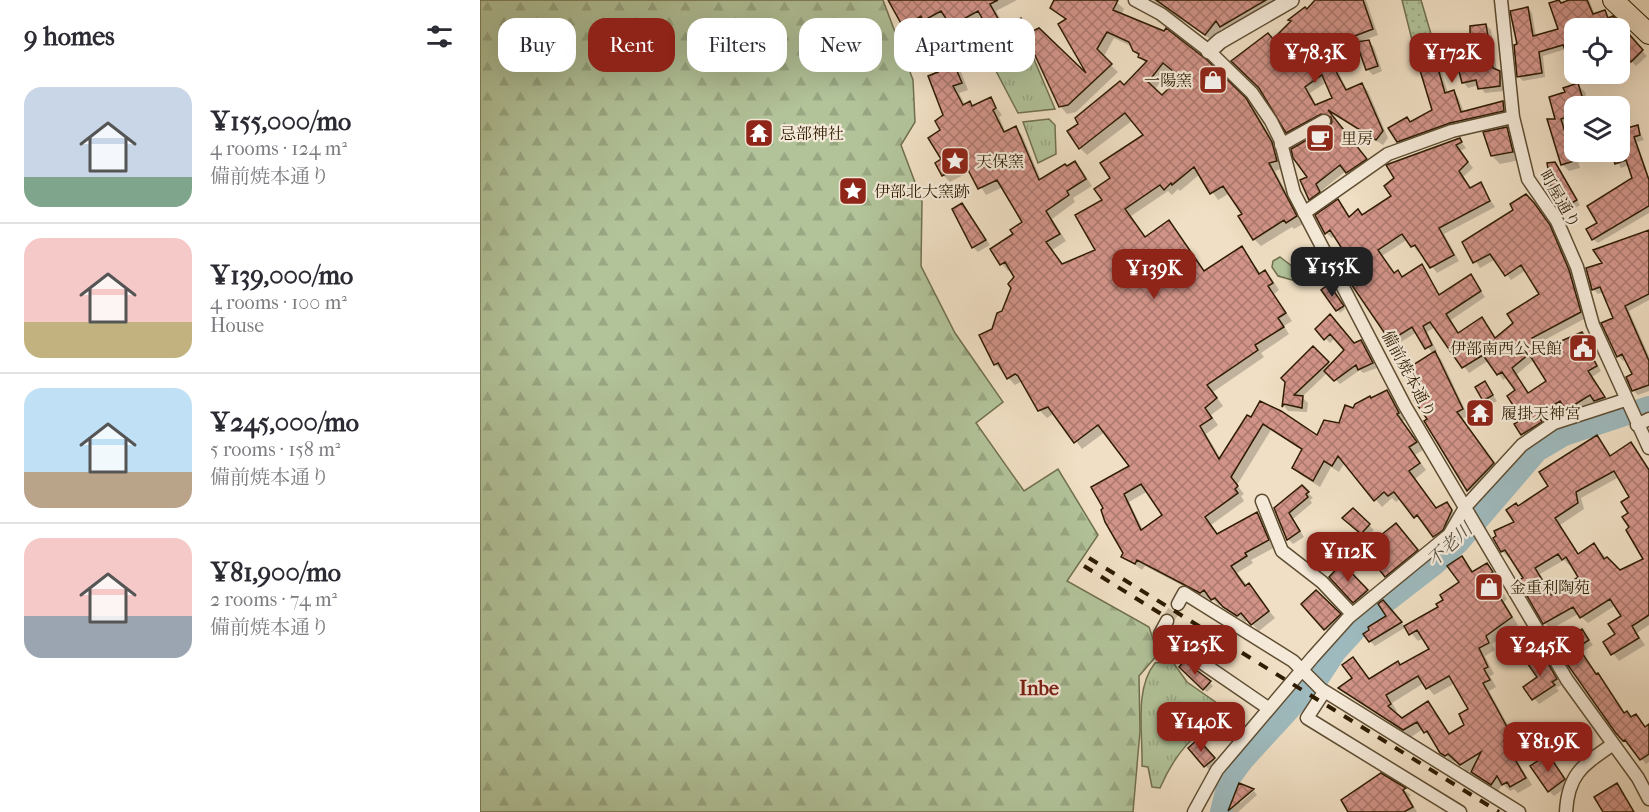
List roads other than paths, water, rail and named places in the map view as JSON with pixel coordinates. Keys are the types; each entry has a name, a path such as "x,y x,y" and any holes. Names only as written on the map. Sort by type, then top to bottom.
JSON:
{"highway":[{"path":"1613,0 1649,34"}],"street":[{"name":"備前焼本通り","path":"1135,0 1161,14 1209,51 1252,93 1271,121 1281,145 1294,193 1405,406 1467,508 1498,567 1567,680 1612,745"},
{"path":"1209,51 1220,41 1291,0"},
{"name":"町屋通り","path":"1501,0 1513,117 1528,179 1557,221 1577,267 1588,312 1626,402 1649,448"},
{"path":"1304,213 1388,154 1452,131 1513,117"},
{"path":"1281,145 1324,121"},
{"path":"1194,812 1217,770 1268,708 1305,674 1352,614 1449,535 1467,508 1533,436 1554,423 1626,402"},
{"path":"1637,425 1649,418"},
{"path":"1262,501 1282,550 1322,582 1352,614"},
{"path":"1178,603 1184,593 1293,661 1323,691 1519,812"},
{"path":"1167,621 1160,634 1268,708"},
{"path":"1323,691 1306,718 1460,812"},
{"path":"1566,812 1566,797 1572,779 1580,769 1612,745 1638,778 1649,799"}],"waterway":[{"name":"不老川","path":"1221,812 1229,779 1243,760 1319,677 1336,651 1369,615 1435,564 1458,543 1537,451 1564,435 1649,407"}],"tunnel":[{"path":"1167,621 1178,604"}],"railway":[{"path":"1089,558 1499,812"},
{"path":"1084,566 1166,617"}],"place":[{"name":"一陽窯","path":"1213,80"},
{"name":"忌部神社","path":"759,133"},
{"name":"里房","path":"1320,138"},
{"name":"天保窯","path":"955,161"},
{"name":"伊部北大窯跡","path":"853,191"},
{"name":"伊部南西公民館","path":"1583,348"},
{"name":"履掛天神宮","path":"1480,413"},
{"name":"金重利陶苑","path":"1489,587"}],"district":[{"name":"Inbe","path":"1039,688"}]}
